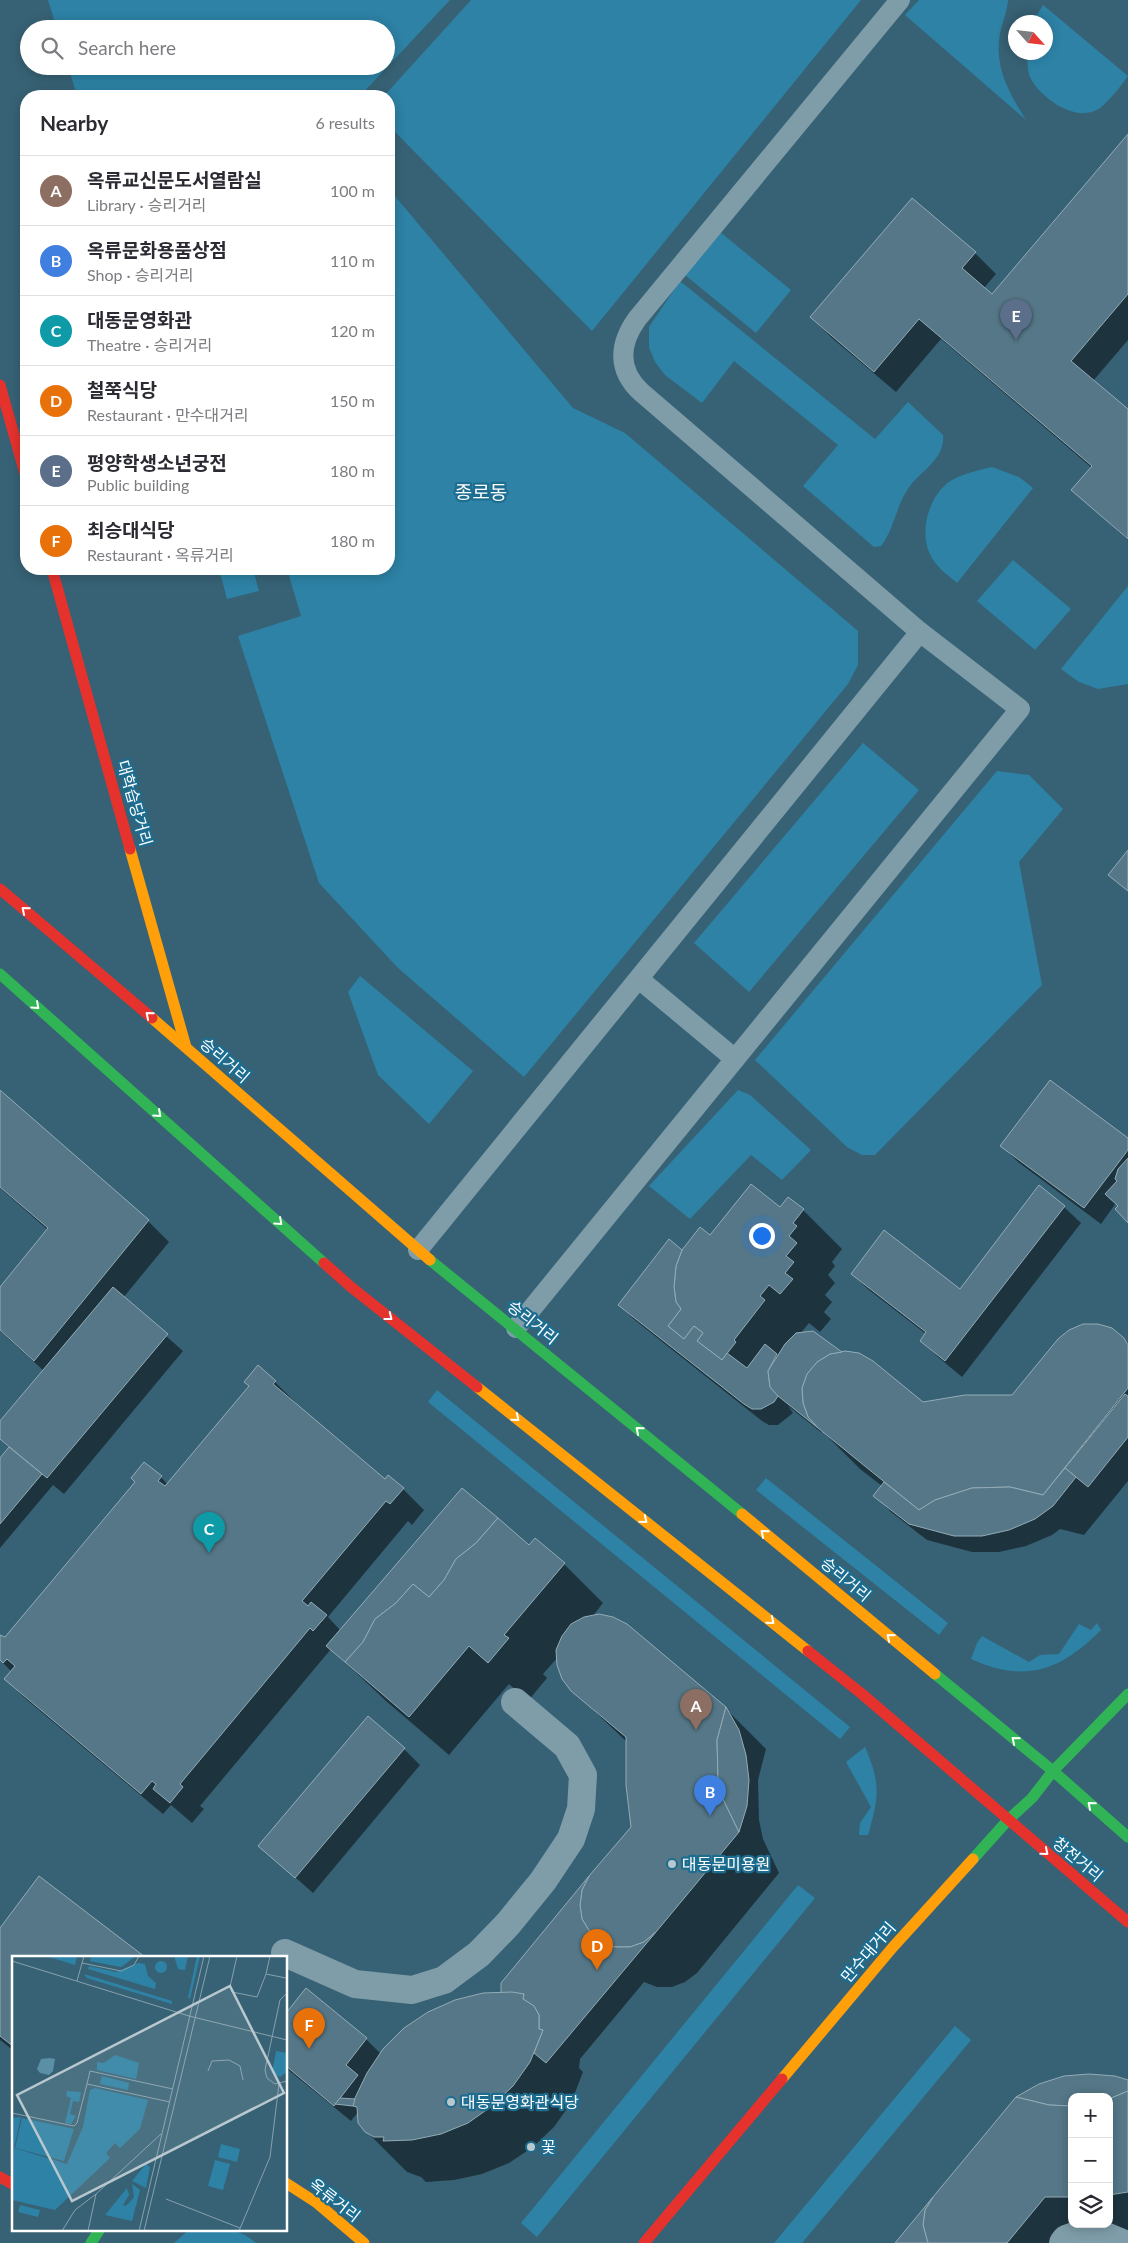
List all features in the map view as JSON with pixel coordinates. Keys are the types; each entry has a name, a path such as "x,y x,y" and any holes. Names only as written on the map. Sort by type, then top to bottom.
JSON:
{"main road":[{"path":"0,385 20,456"},
{"name":"대학습당거리","path":"54,575 186,1047"},
{"name":"승리거리","path":"0,889 186,1047 418,1250 516,1328 1053,1771"},
{"path":"0,974 351,1287 862,1694 1008,1820"},
{"name":"만수대거리","path":"644,2243 893,1947 1008,1820 1032,1798 1053,1771 1128,1694"},
{"path":"1053,1771 1128,1837"},
{"name":"창전거리","path":"1008,1820 1128,1922"},
{"path":"0,2177 12,2184"},
{"name":"옥류거리","path":"288,2184 316,2203 364,2243"}],"street":[{"path":"285,1953 356,1984 412,1990 444,1980 478,1954 508,1924 543,1881 571,1839 581,1809 583,1776 567,1746 514,1702"},
{"path":"1063,2243 1066,2239 1091,2230 1122,2243"}],"lane":[{"path":"516,1328 1020,709 920,632 640,392 630,382 623,358 624,342 628,331 637,319 900,0"},
{"path":"418,1250 920,632"},
{"path":"639,979 735,1059"}],"shaded area":[{"path":"48,0 450,0 395,59 395,20 54,20"},
{"path":"471,0 861,0 592,331 395,132 395,90 389,90"},
{"path":"919,0 1008,0 1000,36 1000,63 1010,92 1026,120 905,15"},
{"path":"1043,5 1128,76 1100,108 1091,112 1071,111 1052,101 1036,87 1028,70 1027,60 1053,60 1053,15 1037,15"},
{"path":"71,75 380,75 366,90 75,90"},
{"path":"395,196 573,408 625,433 858,631 858,665 848,684 524,1077 398,968 319,883 238,636 301,616 289,575 395,575"},
{"path":"720,232 791,290 756,333 685,275"},
{"path":"680,281 875,439 908,402 943,435 941,451 905,493 886,539 881,546 874,547 803,486 838,445 734,361 702,403 665,375 655,362 649,347 649,327"},
{"path":"992,467 1019,477 1033,488 957,583 939,567 929,553 925,534 931,504 942,488 952,480 965,474"},
{"path":"1013,560 1071,609 1035,650 977,601"},
{"path":"221,575 255,575 259,591 227,599"},
{"path":"1128,586 1128,684 1098,689 1079,682 1061,669"},
{"path":"863,743 919,790 749,992 694,943"},
{"path":"997,771 1029,775 1063,809 1019,862 1042,985 875,1155 862,1155 847,1147 755,1060"},
{"path":"360,976 473,1071 429,1124 378,1075 348,992"},
{"path":"738,1090 750,1095 811,1150 782,1180 751,1155 690,1219 649,1186"},
{"path":"437,1390 850,1727 840,1739 428,1402"},
{"path":"766,1478 948,1623 939,1635 756,1490"},
{"path":"1097,1623 1101,1630 1086,1644 1072,1655 1042,1669 1009,1671 991,1667 971,1659 982,1636 1029,1662 1040,1655 1059,1654 1079,1624 1091,1630"},
{"path":"865,1747 874,1771 877,1791 868,1835 859,1835 860,1823 871,1807 846,1762"},
{"path":"798,1885 815,1898 537,2237 521,2223"},
{"path":"955,2026 971,2040 802,2243 774,2243"},
{"path":"189,2230 229,2230 240,2233 256,2243 174,2243"}],"building":[{"path":"1128,134 1128,294 1071,361 1128,409 1128,539 1071,490 1092,466 919,319 874,372 810,317 912,198 976,252 962,268 992,294"},
{"path":"1128,850 1128,891 1108,875"},
{"path":"1050,1080 1128,1138 1128,1150 1084,1208 1000,1146"},
{"path":"0,1090 149,1220 34,1361 0,1330 0,1287 48,1228 0,1187"},
{"path":"1128,1158 1128,1223 1115,1209 1118,1206 1105,1194 1117,1181 1115,1179 1118,1169"},
{"path":"751,1184 780,1207 788,1197 804,1209 793,1223 797,1226 789,1236 797,1243 786,1256 794,1262 785,1273 793,1279 780,1294 769,1285 760,1296 765,1300 734,1340 736,1342 722,1360 697,1341 703,1333 694,1326 684,1339 668,1326 681,1309 676,1302 674,1287 676,1266 682,1250 700,1227 710,1235"},
{"path":"1039,1185 1065,1206 945,1361 920,1341 926,1332 851,1274 884,1230 960,1289"},
{"path":"669,1239 682,1250 676,1266 674,1287 676,1302 681,1309 668,1326 684,1339 694,1326 703,1333 697,1341 722,1360 727,1353 747,1368 765,1344 777,1354 768,1371 770,1387 778,1396 774,1402 761,1409 752,1409 618,1305"},
{"path":"113,1287 168,1334 47,1478 0,1439 0,1421"},
{"path":"1083,1324 1098,1324 1112,1328 1124,1338 1128,1345 1128,1388 1043,1495 1010,1487 972,1488 935,1500 919,1510 818,1428 808,1417 803,1403 802,1388 807,1374 817,1362 830,1354 845,1351 859,1353 873,1361 923,1402 965,1395 1012,1395 1058,1339 1069,1330"},
{"path":"813,1331 842,1352 830,1354 817,1362 807,1374 802,1388 803,1403 808,1417 818,1428 778,1396 770,1387 768,1371 785,1344 796,1333"},
{"path":"258,1365 276,1381 273,1384 385,1479 388,1475 404,1488 390,1504 386,1501 302,1601 308,1606 311,1602 327,1615 313,1631 310,1628 180,1784 183,1787 170,1803 153,1789 156,1784 152,1781 141,1794 4,1679 15,1666 7,1659 3,1663 0,1660 0,1635 5,1637 135,1482 131,1478 144,1462 162,1476 158,1481 165,1486 249,1386 244,1382"},
{"path":"1125,1394 1128,1396 1128,1437 1088,1487 1065,1468"},
{"path":"9,1447 42,1474 0,1524 0,1458"},
{"path":"1065,1468 1076,1477 1053,1506 1035,1519 1009,1530 982,1536 954,1536 909,1524 873,1496 884,1482 919,1510 935,1500 972,1488 1010,1487 1043,1495"},
{"path":"462,1488 498,1518 476,1543 456,1559 444,1580 429,1597 413,1584 396,1603 375,1619 363,1642 345,1662 326,1646"},
{"path":"498,1518 529,1545 535,1538 565,1563 504,1635 509,1638 488,1663 469,1646 409,1717 345,1662 363,1642 375,1619 396,1603 413,1584 429,1597 444,1580 456,1559 476,1543"},
{"path":"599,1614 613,1617 627,1624 726,1707 717,1740 718,1778 722,1797 739,1832 656,1932 644,1942 630,1947 615,1947 601,1942 590,1932 582,1919 580,1905 582,1890 589,1876 631,1827 626,1785 626,1737 571,1691 562,1679 557,1665 556,1650 562,1636 571,1624 584,1617"},
{"path":"726,1707 739,1730 746,1755 749,1780 747,1806 739,1832 722,1797 718,1778 717,1740"},
{"path":"368,1716 405,1748 295,1878 258,1846"},
{"path":"39,1876 144,1956 12,1956 12,2045 0,2036 0,1928"},
{"path":"589,1876 582,1890 580,1905 582,1919 590,1932 601,1942 615,1947 630,1947 644,1942 656,1932 546,2063 534,2053 543,2030 539,2029 539,2015 534,2006 523,1999 524,1994 501,1993 501,1983"},
{"path":"306,1988 367,2038 346,2065 358,2075 334,2106 288,2068 288,2010"},
{"path":"512,1992 524,1994 523,1999 534,2006 539,2015 539,2029 543,2030 530,2062 513,2086 492,2106 468,2123 441,2134 412,2140 383,2141 384,2137 374,2137 365,2132 358,2123 357,2107 353,2106 354,2100 367,2073 383,2049 404,2028 428,2012 455,2000 483,1993"},
{"path":"1089,2074 1115,2076 1128,2080 1128,2091 1113,2097 1113,2093 1068,2093 1068,2106 1049,2105 1016,2097 1039,2084 1064,2076"},
{"path":"1128,2091 1128,2192 1113,2194 1113,2138 1113,2097"},
{"path":"1016,2097 1049,2105 1068,2106 1068,2197 1045,2197 1007,2243 928,2243 923,2225 925,2210 933,2197"},
{"path":"340,2098 355,2099 353,2106 335,2104"},
{"path":"933,2197 925,2210 923,2225 928,2243 895,2243"}],"traffic: fast":[{"path":"0,974 324,1263"},
{"path":"430,1260 742,1514"},
{"path":"935,1674 1053,1771 1128,1837"},
{"path":"973,1859 1008,1820 1032,1798 1053,1771 1128,1694"},
{"path":"91,2243 99,2230"}],"traffic: slow":[{"path":"130,849 186,1047"},
{"path":"152,1018 430,1260"},
{"path":"477,1387 808,1651"},
{"path":"742,1514 935,1674"},
{"path":"782,2079 893,1947 973,1859"},
{"path":"288,2184 317,2203 364,2243"}],"traffic: jam":[{"path":"0,385 20,456"},
{"path":"54,575 130,849"},
{"path":"0,889 152,1018"},
{"path":"324,1263 351,1287 477,1387"},
{"path":"808,1651 862,1694 1128,1922"},
{"path":"644,2243 782,2079"},
{"path":"0,2177 12,2184"}],"place":[{"name":"평양학생소년궁전","path":"1016,340"},
{"name":"대동문영화관","path":"209,1553"},
{"name":"옥류교신문도서열람실","path":"696,1730"},
{"name":"옥류문화용품상점","path":"710,1816"},
{"name":"대동문미용원","path":"672,1864"},
{"name":"철쭉식당","path":"597,1970"},
{"name":"최승대식당","path":"309,2049"},
{"name":"대동문영화관식당","path":"451,2102"},
{"name":"꽃","path":"531,2147"}],"district":[{"name":"종로동","path":"481,492"}]}
